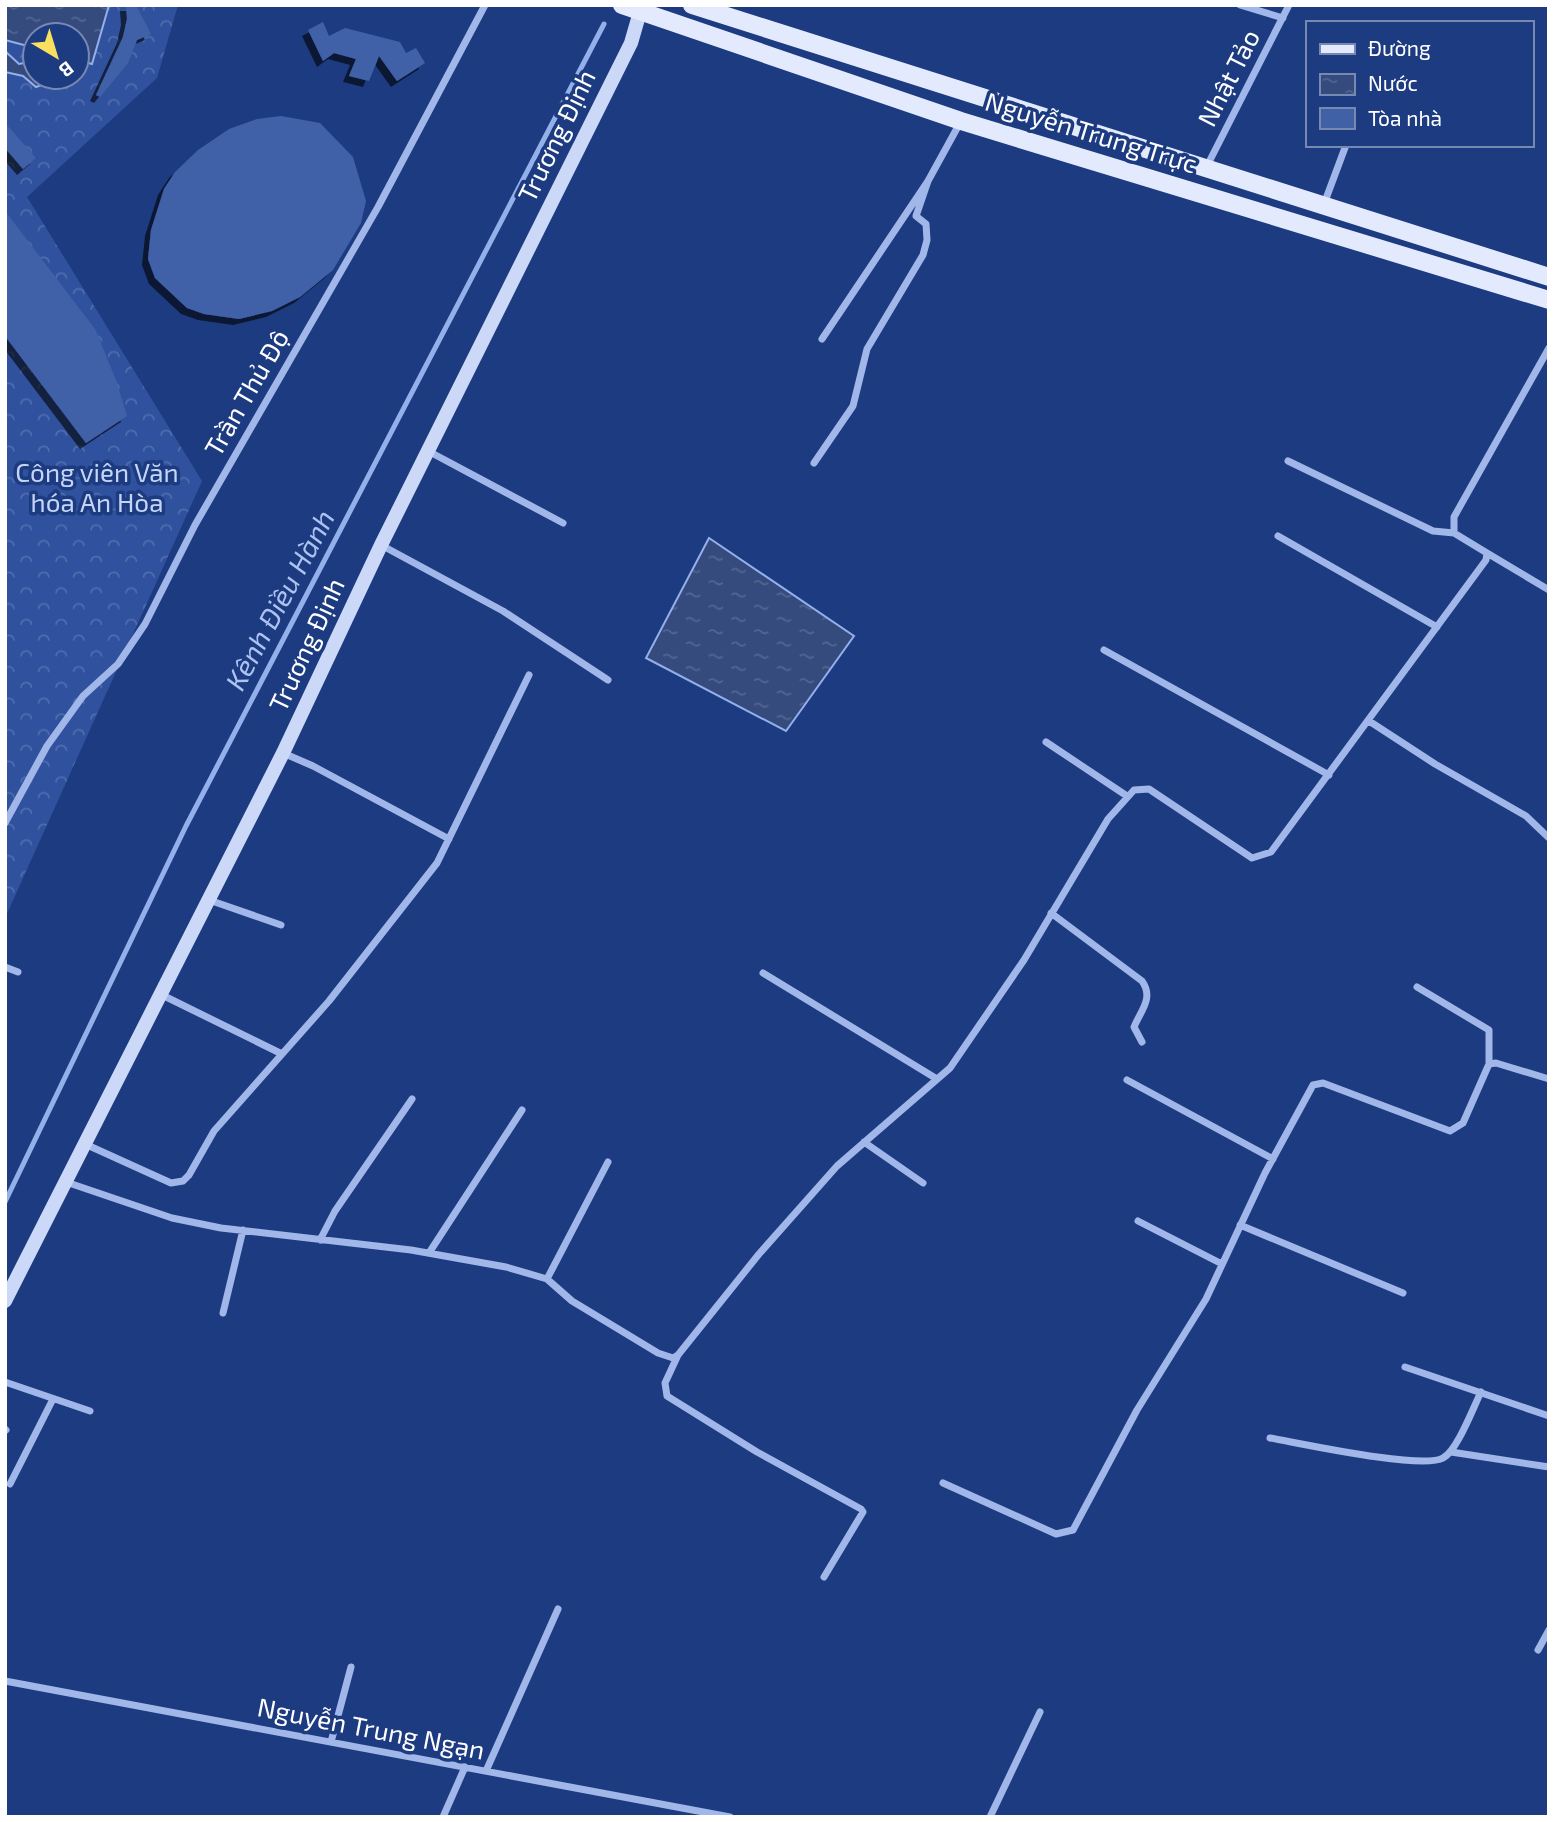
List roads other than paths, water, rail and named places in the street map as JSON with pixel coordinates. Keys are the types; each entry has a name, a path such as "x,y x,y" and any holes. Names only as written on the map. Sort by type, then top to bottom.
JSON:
{"main road":[{"name":"Nguyễn Trung Trực","path":"622,5 641,7 961,121 1549,300"},
{"name":"Nguyễn Trung Trực","path":"692,5 1549,277"},
{"path":"1197,193 1206,169"}],"street":[{"name":"Trần Thủ Độ","path":"5,823 47,746 83,696 118,664 145,624 195,525 378,207 485,5"},
{"path":"1240,5 1283,18"},
{"name":"Nhật Tảo","path":"1206,169 1289,5"},
{"name":"Trương Định","path":"5,1301 283,754 381,545 631,43 641,7"},
{"path":"822,339 928,181 961,121"},
{"path":"1324,206 1345,147"},
{"path":"814,463 853,406 867,349 923,255 927,240 926,224 916,216 928,181"},
{"path":"1454,533 1454,517 1549,348"},
{"path":"428,451 563,523"},
{"path":"1288,461 1433,531 1454,533 1549,590"},
{"path":"1278,536 1437,627"},
{"path":"381,545 503,611 608,680"},
{"path":"824,1577 863,1512 861,1508 757,1452 667,1396 666,1383 678,1355 805,1201 864,1142 937,1079 963,1050 1024,960 1097,836 1127,796 1141,788 1149,789 1252,858 1259,858 1271,852 1478,573 1487,553"},
{"path":"1104,650 1329,775"},
{"path":"83,1143 171,1183 183,1181 214,1131 329,1001 437,863 529,675"},
{"path":"1369,721 1424,757 1526,816 1549,838"},
{"path":"1046,742 1127,796"},
{"path":"283,754 313,766 449,839"},
{"path":"209,900 281,925"},
{"path":"1051,913 1142,981 1148,990 1148,998 1134,1027 1142,1042"},
{"path":"5,967 18,972"},
{"path":"763,973 937,1079"},
{"path":"943,1483 1056,1534 1073,1530 1137,1410 1206,1298 1273,1159 1313,1085 1318,1082 1450,1131 1463,1123 1489,1064 1489,1030 1417,987"},
{"path":"160,994 282,1054"},
{"path":"1489,1064 1496,1063 1549,1079"},
{"path":"1127,1080 1273,1159"},
{"path":"320,1240 335,1210 412,1099"},
{"path":"429,1253 522,1110"},
{"path":"864,1142 923,1183"},
{"path":"547,1279 608,1162"},
{"path":"66,1182 172,1218 243,1230 429,1253 506,1267 547,1279 572,1301 659,1353 673,1357 678,1355"},
{"path":"1138,1221 1222,1264"},
{"path":"1240,1225 1403,1293"},
{"path":"223,1313 243,1230"},
{"path":"1405,1367 1549,1416"},
{"path":"5,1382 90,1411"},
{"path":"1270,1438 1354,1453 1436,1461 1451,1452 1481,1392"},
{"path":"10,1483 52,1399"},
{"path":"1451,1452 1549,1467"},
{"path":"486,1771 558,1609"},
{"path":"1538,1650 1549,1630"},
{"path":"331,1742 351,1667"},
{"name":"Nguyễn Trung Ngạn","path":"5,1681 730,1817"},
{"path":"990,1817 1040,1713"},
{"path":"443,1817 465,1767"}],"water":[{"path":"5,5 109,5 92,64 91,21 21,21 21,44 5,40"},
{"path":"5,51 21,64 21,76 5,72"},
{"path":"709,538 854,636 786,731 646,658"}],"waterway":[{"name":"Kênh Điều Hành","path":"5,1202 186,826 604,24"}],"park label":[{"name":"Công viên Văn hóa An Hòa","path":"97,488"}]}
